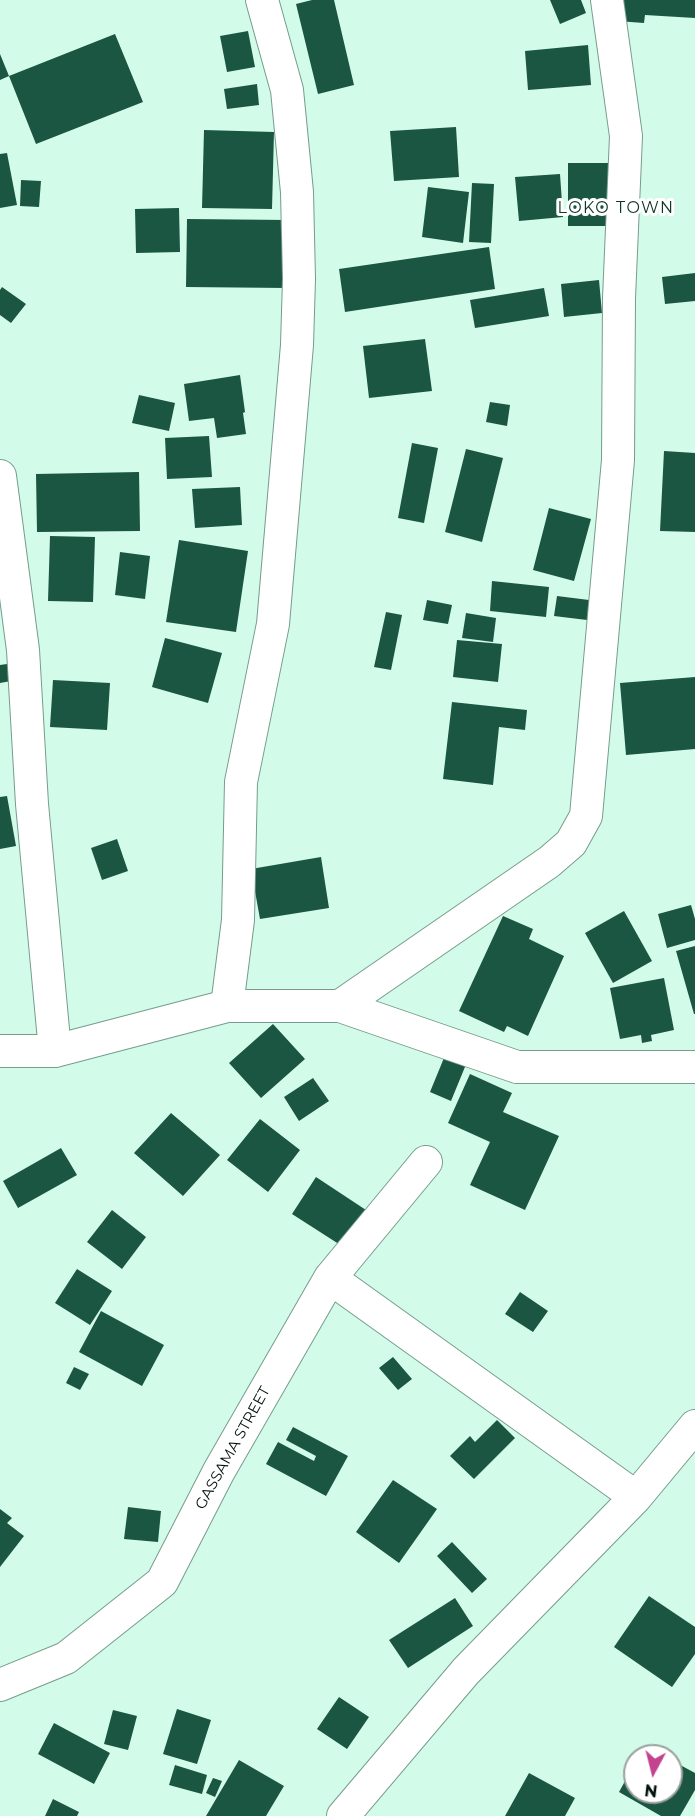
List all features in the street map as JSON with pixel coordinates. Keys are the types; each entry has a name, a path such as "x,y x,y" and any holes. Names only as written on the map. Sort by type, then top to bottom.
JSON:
{"street":[{"path":"227,1006 238,920 241,782 273,624 297,345 299,279 297,192 287,90 262,0"},
{"path":"340,1006 549,861 571,843 586,816 618,460 619,298 626,136 607,0"},
{"path":"0,476 23,650 32,804 55,1051"},
{"path":"0,1051 55,1051 227,1006 340,1006 517,1067 695,1067"},
{"name":"GASSAMA STREET","path":"0,1685 66,1658 162,1582 219,1471 330,1278 426,1162"},
{"path":"330,1278 636,1497"},
{"path":"343,1816 466,1671 636,1497 695,1426"}],"building":[{"path":"312,0 334,0 354,85 318,94 296,4"},
{"path":"550,0 581,0 586,13 560,24"},
{"path":"618,0 695,0 695,18 645,15 644,23 617,21"},
{"path":"248,31 255,67 227,72 220,36"},
{"path":"115,34 143,102 36,144 9,76"},
{"path":"588,45 591,85 528,90 525,51"},
{"path":"0,54 9,76 0,80"},
{"path":"257,84 259,105 227,109 224,89"},
{"path":"456,127 459,177 394,181 390,131"},
{"path":"204,130 274,132 272,209 202,208"},
{"path":"7,153 17,205 0,208 0,154"},
{"path":"568,163 610,163 610,226 568,226"},
{"path":"560,174 563,217 519,221 515,177"},
{"path":"21,180 41,181 39,207 20,206"},
{"path":"472,183 494,184 491,243 469,242"},
{"path":"428,187 469,192 463,243 422,237"},
{"path":"179,208 180,252 136,253 135,209"},
{"path":"187,219 287,220 287,288 186,287"},
{"path":"489,247 495,289 345,312 339,269"},
{"path":"695,273 695,301 665,304 662,277"},
{"path":"599,280 602,313 564,317 561,284"},
{"path":"2,287 26,304 11,323 0,315"},
{"path":"544,288 549,316 475,328 470,300"},
{"path":"425,339 432,391 369,398 363,346"},
{"path":"240,375 246,434 217,438 214,418 189,421 184,384"},
{"path":"139,395 175,403 169,431 132,423"},
{"path":"490,402 510,405 507,426 486,422"},
{"path":"209,436 212,477 167,479 165,438"},
{"path":"412,443 438,448 424,523 398,518"},
{"path":"466,449 503,458 482,542 445,532"},
{"path":"664,451 695,453 695,532 660,531"},
{"path":"139,472 140,531 37,532 36,474"},
{"path":"240,487 242,525 195,528 192,489"},
{"path":"549,508 591,519 574,581 533,570"},
{"path":"50,536 95,537 93,602 48,601"},
{"path":"179,540 248,551 236,632 166,622"},
{"path":"120,552 150,556 145,599 115,595"},
{"path":"492,581 549,587 546,617 490,611"},
{"path":"557,596 589,600 587,620 554,616"},
{"path":"427,600 452,605 448,624 423,620"},
{"path":"386,612 402,615 391,670 374,667"},
{"path":"466,613 496,618 493,642 462,638"},
{"path":"165,638 222,653 208,703 152,687"},
{"path":"457,640 502,644 498,682 453,677"},
{"path":"7,664 11,681 0,683 0,665"},
{"path":"695,677 695,749 626,755 620,683"},
{"path":"53,680 110,683 107,730 50,727"},
{"path":"452,702 527,710 525,730 499,727 493,785 443,779"},
{"path":"7,796 16,846 0,849 0,797"},
{"path":"117,839 128,871 102,880 91,848"},
{"path":"321,857 329,908 260,919 251,869"},
{"path":"691,905 695,919 695,940 667,948 658,914"},
{"path":"624,911 652,961 613,983 585,933"},
{"path":"503,916 533,929 529,939 564,956 528,1036 507,1026 504,1032 459,1011"},
{"path":"695,946 695,1014 694,1014 676,951"},
{"path":"664,978 674,1030 651,1035 652,1041 642,1043 641,1035 620,1039 610,988"},
{"path":"273,1024 305,1059 261,1098 229,1063"},
{"path":"446,1053 467,1062 451,1101 430,1092"},
{"path":"470,1074 512,1093 503,1112 559,1136 525,1210 470,1185 490,1142 448,1123"},
{"path":"313,1078 329,1101 299,1121 284,1097"},
{"path":"171,1113 220,1155 183,1196 134,1153"},
{"path":"260,1119 300,1150 268,1192 227,1160"},
{"path":"61,1148 77,1175 18,1208 3,1181"},
{"path":"316,1177 369,1212 345,1248 292,1214"},
{"path":"112,1210 146,1237 122,1269 87,1242"},
{"path":"77,1269 112,1291 90,1325 55,1303"},
{"path":"520,1292 548,1311 533,1332 505,1314"},
{"path":"101,1311 164,1345 142,1386 79,1352"},
{"path":"393,1357 412,1379 398,1390 379,1368"},
{"path":"74,1367 89,1374 80,1390 66,1383"},
{"path":"497,1420 515,1438 474,1479 450,1456 470,1436 475,1442"},
{"path":"293,1427 348,1456 326,1496 266,1464 278,1442 314,1461 316,1456 286,1440"},
{"path":"393,1480 437,1509 399,1563 356,1532"},
{"path":"128,1507 161,1511 158,1542 124,1539"},
{"path":"0,1509 12,1518 7,1523 24,1536 0,1567"},
{"path":"452,1542 487,1579 472,1593 437,1556"},
{"path":"649,1596 695,1627 695,1654 672,1687 614,1647"},
{"path":"455,1598 473,1626 408,1668 389,1640"},
{"path":"339,1697 369,1717 347,1749 317,1729"},
{"path":"177,1709 211,1720 197,1764 163,1754"},
{"path":"113,1710 137,1716 128,1750 104,1744"},
{"path":"54,1723 110,1753 94,1784 38,1754"},
{"path":"239,1760 284,1786 266,1816 206,1816"},
{"path":"175,1765 207,1775 202,1794 169,1785"},
{"path":"683,1766 695,1773 695,1790 680,1816 661,1816 640,1804 683,1804"},
{"path":"529,1773 575,1798 565,1816 505,1816"},
{"path":"213,1778 222,1781 215,1797 206,1793"},
{"path":"53,1799 79,1812 77,1816 45,1816"}],"district":[{"name":"LOKO TOWN","path":"616,208"}]}
